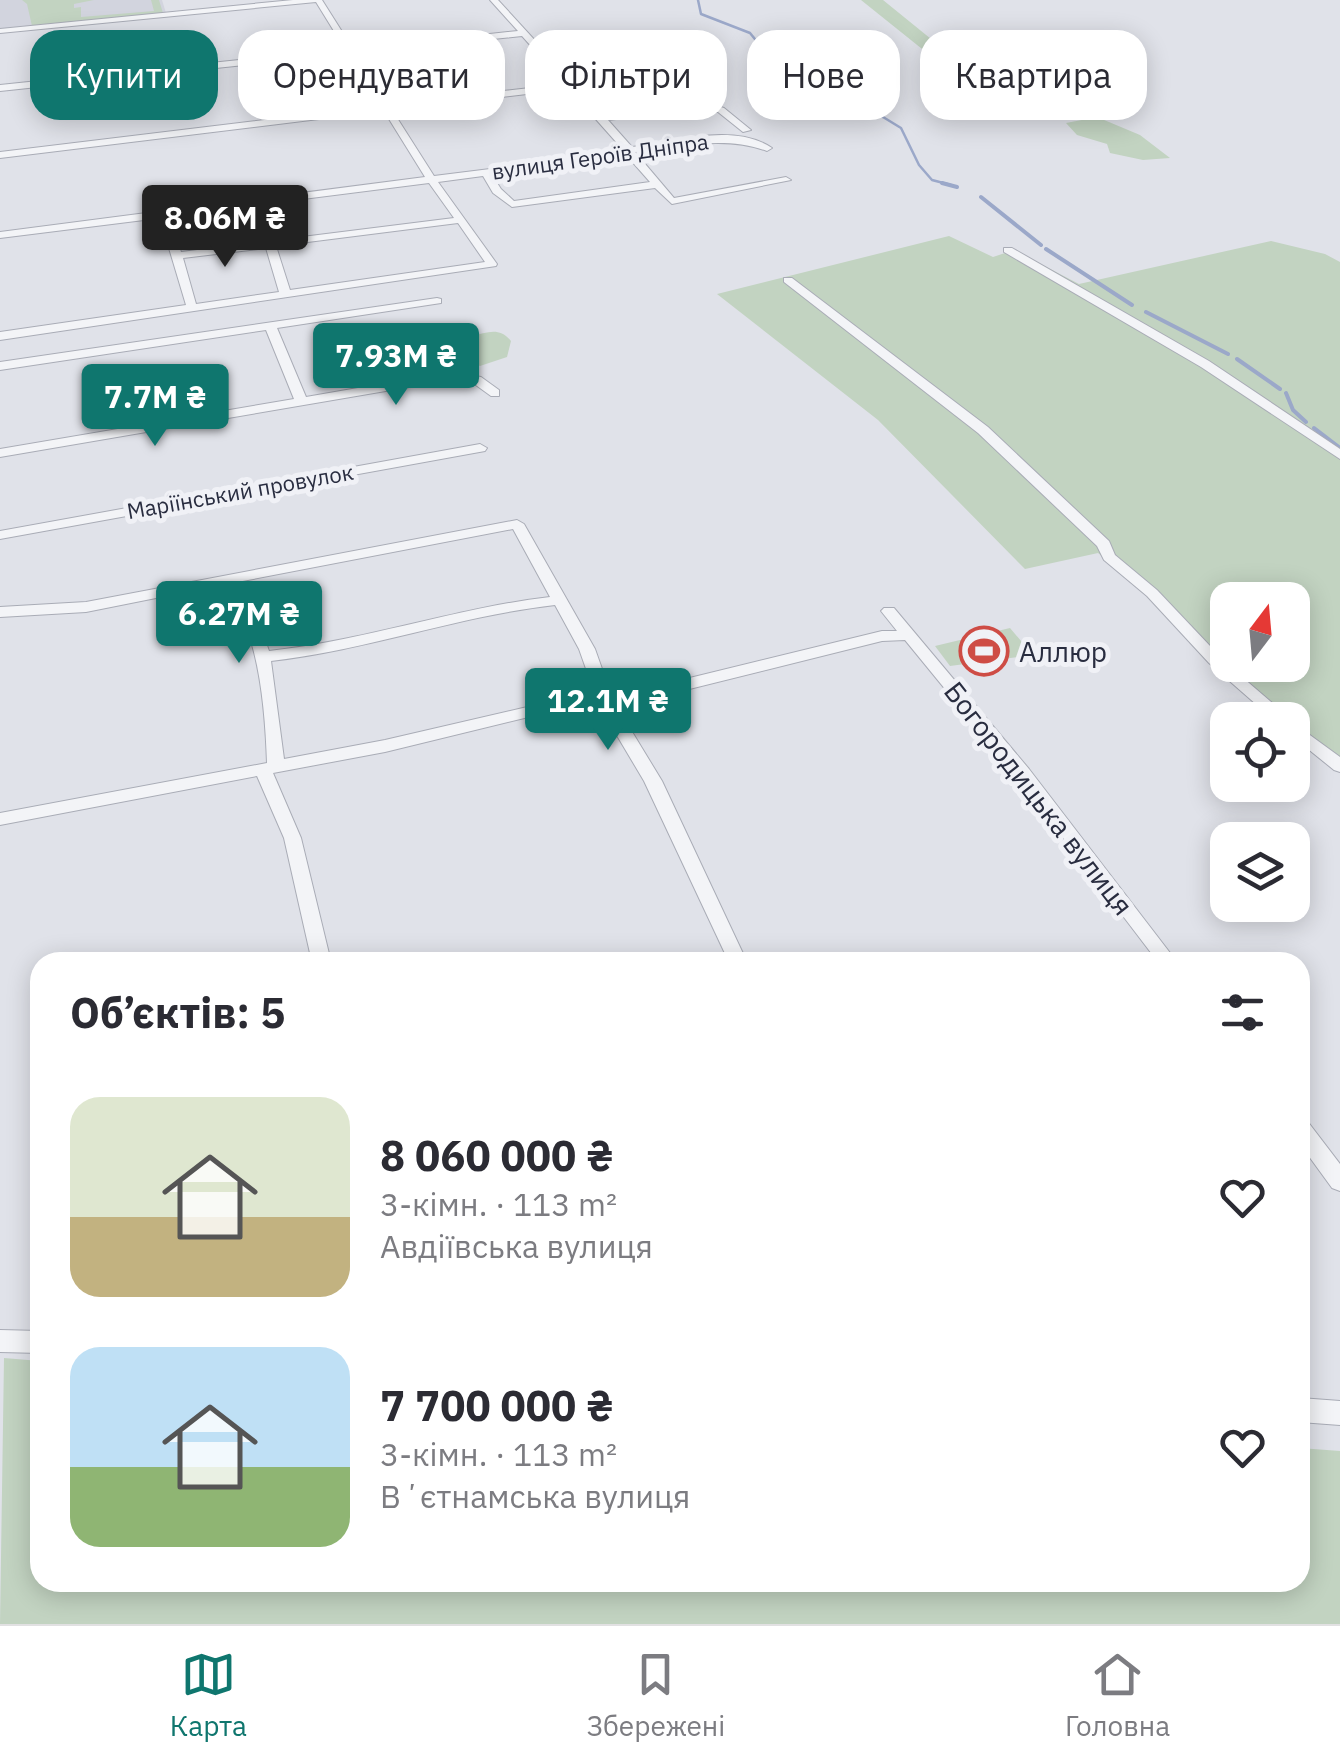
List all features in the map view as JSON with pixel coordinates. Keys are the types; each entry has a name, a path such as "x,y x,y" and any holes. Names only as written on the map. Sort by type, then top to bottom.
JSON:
{"street":[{"path":"0,31 318,0 337,30"},
{"path":"494,0 525,33"},
{"path":"505,35 525,33"},
{"path":"0,88 238,63"},
{"path":"727,115 746,130 746,135 732,139"},
{"path":"0,155 300,120"},
{"path":"0,336 492,264 393,120"},
{"path":"602,120 672,200 786,180"},
{"name":"вулиця Героїв Дніпра","path":"0,235 732,139 763,145 746,130"},
{"path":"485,172 508,204 654,184"},
{"path":"164,214 192,308"},
{"path":"176,256 460,220"},
{"path":"270,247 285,293"},
{"path":"1008,250 1205,364 1340,455"},
{"path":"788,280 984,430 1104,544 1109,557 1152,593 1216,660 1264,702"},
{"path":"0,366 437,301"},
{"path":"271,328 302,404"},
{"path":"0,453 450,376 476,380 495,392"},
{"name":"Маріїнський провулок","path":"0,535 480,448"},
{"path":"0,612 86,607 494,525 520,526 587,648 606,703 660,796 733,952"},
{"path":"178,589 236,588 249,613 269,689 269,768 292,838 320,952"},
{"path":"260,656 306,654 501,609 558,600"},
{"name":"Богородицька вулиця","path":"889,611 931,658 1160,952"},
{"path":"0,819 384,746 570,702 606,703 882,636 908,635"},
{"path":"1310,742 1340,766"},
{"path":"1310,1141 1340,1181"},
{"path":"0,1341 30,1342"},
{"path":"1310,1411 1340,1413"}],"shaded area":[{"path":"0,0 162,0 166,13 0,29"}],"green space":[{"path":"22,0 94,0 74,4 74,8 81,7 81,17 154,11 151,0 159,0 163,13 32,26 27,4"},
{"path":"861,0 883,0 920,30 920,47"},
{"path":"1104,120 1140,135 1170,158 1143,160 1110,153 1107,144 1077,135 1066,123"},
{"path":"949,236 993,257 1014,250 1079,284 1271,241 1325,254 1340,262 1340,772 1310,743 1310,702 1266,702 1245,682 1310,682 1310,582 1210,582 1210,649 1098,553 1025,569 878,420 717,294"},
{"path":"459,326 471,336 502,333 511,341 507,357 480,366 473,363 451,368 432,353 432,348 445,340 446,328"},
{"name":"Аллюр","path":"1010,628 1033,655 950,666 935,646"},
{"path":"4,1358 30,1360 30,1592 1310,1592 1310,1449 1340,1451 1340,1624 0,1624"}],"waterway":[{"path":"698,0 701,14 750,33 784,75 814,83 843,106 883,117 901,128 919,165 932,180 951,185"},
{"path":"942,183 957,187"},
{"path":"981,197 1041,245"},
{"path":"1046,249 1132,305"},
{"path":"1146,312 1228,354"},
{"path":"1237,359 1280,389"},
{"path":"1286,393 1293,410 1306,422"},
{"path":"1314,428 1340,448"}],"place":[{"name":"Аллюр","path":"984,651"}]}
